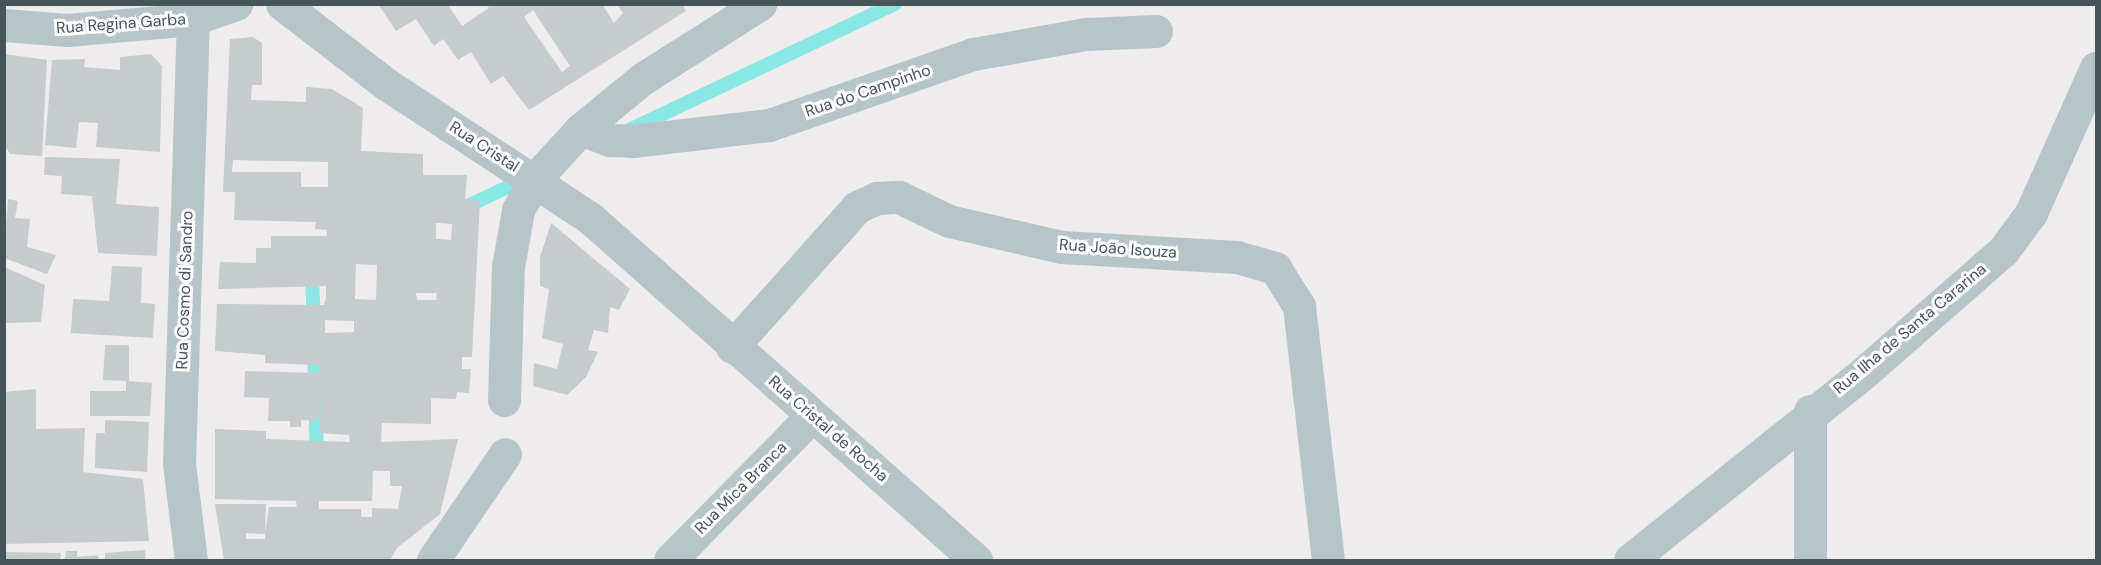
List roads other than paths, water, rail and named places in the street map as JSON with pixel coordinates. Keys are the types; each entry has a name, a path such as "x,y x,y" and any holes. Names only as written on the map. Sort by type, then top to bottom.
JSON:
{"street":[{"name":"Rua Regina Garba","path":"4,25 67,30 193,19 236,4"},
{"name":"Rua Cristal","path":"282,4 386,84 535,179 590,218 679,299"},
{"path":"504,400 508,267 518,210 535,179 581,129 642,79 760,4"},
{"name":"Rua Cosmo di Sandro","path":"191,561 179,462 193,19"},
{"name":"Rua do Campinho","path":"581,129 609,140 633,141 769,125 973,54 1087,34 1156,31"},
{"name":"Rua Ilha de Santa Cararina","path":"1630,561 1810,411 1869,369 2003,251 2031,213 2097,68"},
{"name":"Rua João Isouza","path":"732,347 857,207 877,198 900,197 949,221 1062,247 1237,257 1275,268 1299,306 1328,561"},
{"name":"Rua Cristal de Rocha","path":"679,299 976,561"},
{"path":"1810,411 1810,561"},
{"name":"Rua Mica Branca","path":"670,561 812,416"},
{"path":"433,561 505,454"}],"waterway":[{"path":"627,131 895,4"},
{"path":"461,209 525,179"},
{"path":"314,321 312,279 322,275"},
{"path":"314,347 317,459"}]}
